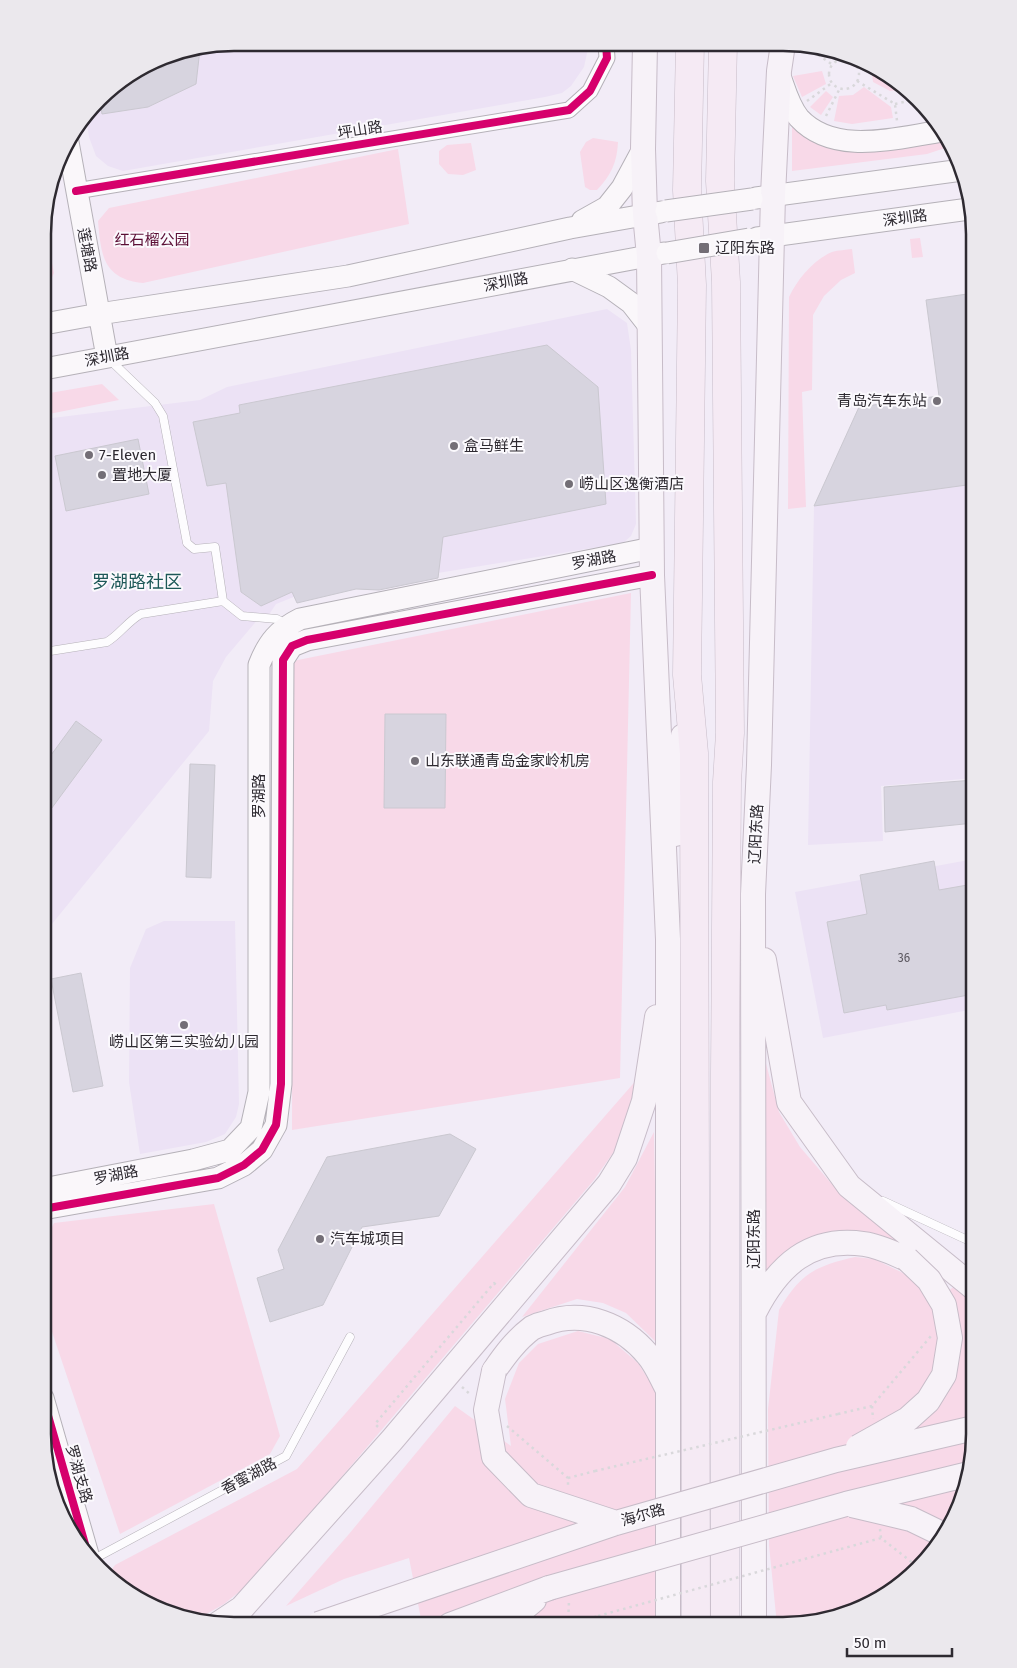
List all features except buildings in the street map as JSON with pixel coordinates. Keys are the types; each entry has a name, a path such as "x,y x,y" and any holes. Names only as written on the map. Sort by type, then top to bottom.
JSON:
{"highway":[{"path":"688,51 687,190 692,285 687,674 694,753 693,1124 696,1617"},
{"name":"辽阳东路","path":"723,51 720,181 726,282 730,733 727,782 725,1074 725,1617"},
{"path":"722,96 733,51"}],"main road":[{"path":"645,51 643,149 656,212 658,254 649,326 652,575 668,939 668,1617"},
{"name":"辽阳东路","path":"754,1617 753,894 759,765 760,238 763,197 782,51"},
{"path":"229,1617 242,1608 392,1440 609,1184 625,1158 644,1102 668,939 687,674"},
{"path":"730,733 753,894 789,1102 849,1186 966,1281"},
{"path":"754,1312 774,1279 788,1264 809,1250 832,1243 864,1244 883,1249 907,1259 929,1280 944,1305 950,1338 944,1375 928,1401 908,1419 836,1460"},
{"path":"616,1523 532,1495 494,1457 486,1410 494,1371 510,1348 533,1327 557,1319 581,1317 607,1323 630,1336 650,1356 668,1391"},
{"name":"海尔路","path":"339,1617 616,1523 836,1460 966,1430"},
{"path":"472,1617 550,1588 846,1504 961,1476"},
{"path":"846,1504 911,1519 937,1531"},
{"path":"514,1617 550,1588"}],"street":[{"name":"坪山路","path":"76,191 569,110 590,91 607,58 606,51"},
{"path":"779,71 794,110 799,118 817,132 845,141 860,142 935,132"},
{"path":"570,228 606,207 622,188 643,149"},
{"name":"莲塘路","path":"70,153 107,357"},
{"path":"51,323 348,276 570,228 656,212 955,171"},
{"name":"深圳路","path":"51,368 658,254 964,210"},
{"path":"572,269 609,287 631,303 649,326"},
{"name":"罗湖路","path":"51,1187 193,1160 230,1150 251,1128 259,1092 259,665 266,649 279,632 300,619 652,548"},
{"path":"51,1208 218,1178 244,1165 262,1150 276,1125 281,1084 283,660 292,646 307,640 652,575"},
{"name":"罗湖支路","path":"51,1428 83,1537"}],"lane":[{"path":"107,357 155,403 163,416 187,543 194,549 215,547 222,601 242,616 277,619 287,626"},
{"path":"51,651 107,642 141,614 222,601"},
{"path":"849,1186 966,1239"},
{"name":"香蜜湖路","path":"98,1555 286,1456 350,1336"}],"path":[{"path":"818,55 833,65"},
{"path":"840,60 833,65 830,73 832,83 840,88 850,88 857,81 858,71 855,66"},
{"path":"857,81 894,104 908,101"},
{"path":"794,110 832,83"},
{"path":"817,132 840,88"},
{"path":"894,104 900,138"},
{"path":"392,1440 375,1424 494,1283 512,1298"},
{"path":"504,1423 568,1478 872,1406 933,1334"},
{"path":"461,1386 475,1398"},
{"path":"872,1406 873,1425"},
{"path":"880,1529 881,1538 912,1563"},
{"path":"595,1617 881,1538"}],"shaded area":[{"path":"234,51 587,51 584,67 571,86 562,93 123,171 108,166 96,156 87,126 89,123 123,89 164,65 198,55"},
{"path":"607,309 627,323 631,350 636,524 631,536 623,543 296,596 276,604 264,622 258,619 226,657 213,681 209,731 51,925 51,418 200,400 227,387"},
{"path":"966,485 966,779 881,786 883,841 808,845 814,506"},
{"path":"966,860 966,1011 823,1038 795,892"},
{"name":"崂山区第三实验幼儿园","path":"164,921 235,921 239,1104 236,1117 225,1134 206,1142 140,1154 129,1082 130,968 146,929"}],"green space":[{"path":"822,71 826,84 802,97 793,76"},
{"path":"872,75 896,90 890,91 873,82"},
{"path":"864,87 891,107 893,118 852,124 834,121 839,96 853,95"},
{"path":"826,91 833,97 821,115 810,107"},
{"path":"792,127 808,138 937,137 944,148 927,154 792,171"},
{"path":"593,138 618,142 612,168 597,190 590,190 585,187 580,152 586,142"},
{"path":"471,143 476,170 463,175 448,174 439,164 439,151 447,145"},
{"name":"红石榴公园","path":"398,149 409,224 143,283 130,281 112,271 103,255 98,221 109,208"},
{"path":"920,238 923,257 912,258 910,239"},
{"path":"852,249 855,273 841,280 824,296 813,315 812,390 802,392 806,507 788,509 789,297 801,277 818,260 832,252"},
{"path":"51,258 54,273 51,279"},
{"path":"102,384 119,400 51,414 51,393"},
{"path":"631,593 620,1078 292,1130 293,661"},
{"path":"762,1049 779,1112 800,1147 830,1182 915,1257 864,1238 761,1282"},
{"path":"639,1077 622,1140 594,1180 254,1580 224,1604 206,1614 187,1611 153,1598 123,1579 112,1569 115,1565 297,1469"},
{"path":"654,1132 658,1344 626,1313 603,1303 577,1299 522,1317 625,1187"},
{"path":"214,1204 280,1436 270,1454 120,1534 51,1329 51,1229 54,1223"},
{"path":"855,1257 874,1259 914,1280 932,1302 955,1286 966,1295 966,1434 962,1470 952,1504 935,1535 912,1563 894,1579 864,1598 830,1611 776,1617 769,1545 768,1409 779,1310 794,1288 810,1273 841,1260"},
{"path":"578,1331 610,1339 638,1363 658,1395 658,1617 421,1617 409,1558 344,1579 286,1606 349,1534 455,1406 511,1446 505,1399 519,1363 538,1344"}],"cycle path":[{"path":"76,191 569,110 590,91 607,58 606,51"},
{"path":"51,1208 218,1178 244,1165 262,1150 276,1125 281,1084 283,660 292,646 307,640 652,575"},
{"path":"51,1426 83,1536"}],"place":[{"name":"辽阳东路","path":"704,248"},
{"name":"青岛汽车东站","path":"937,401"},
{"name":"盒马鲜生","path":"454,446"},
{"name":"7-Eleven","path":"89,455"},
{"name":"置地大厦","path":"102,475"},
{"name":"崂山区逸衡酒店","path":"569,484"},
{"name":"山东联通青岛金家岭机房","path":"415,761"},
{"name":"崂山区第三实验幼儿园","path":"184,1025"},
{"name":"汽车城项目","path":"320,1239"}],"district":[{"name":"罗湖路社区","path":"137,582"}]}
